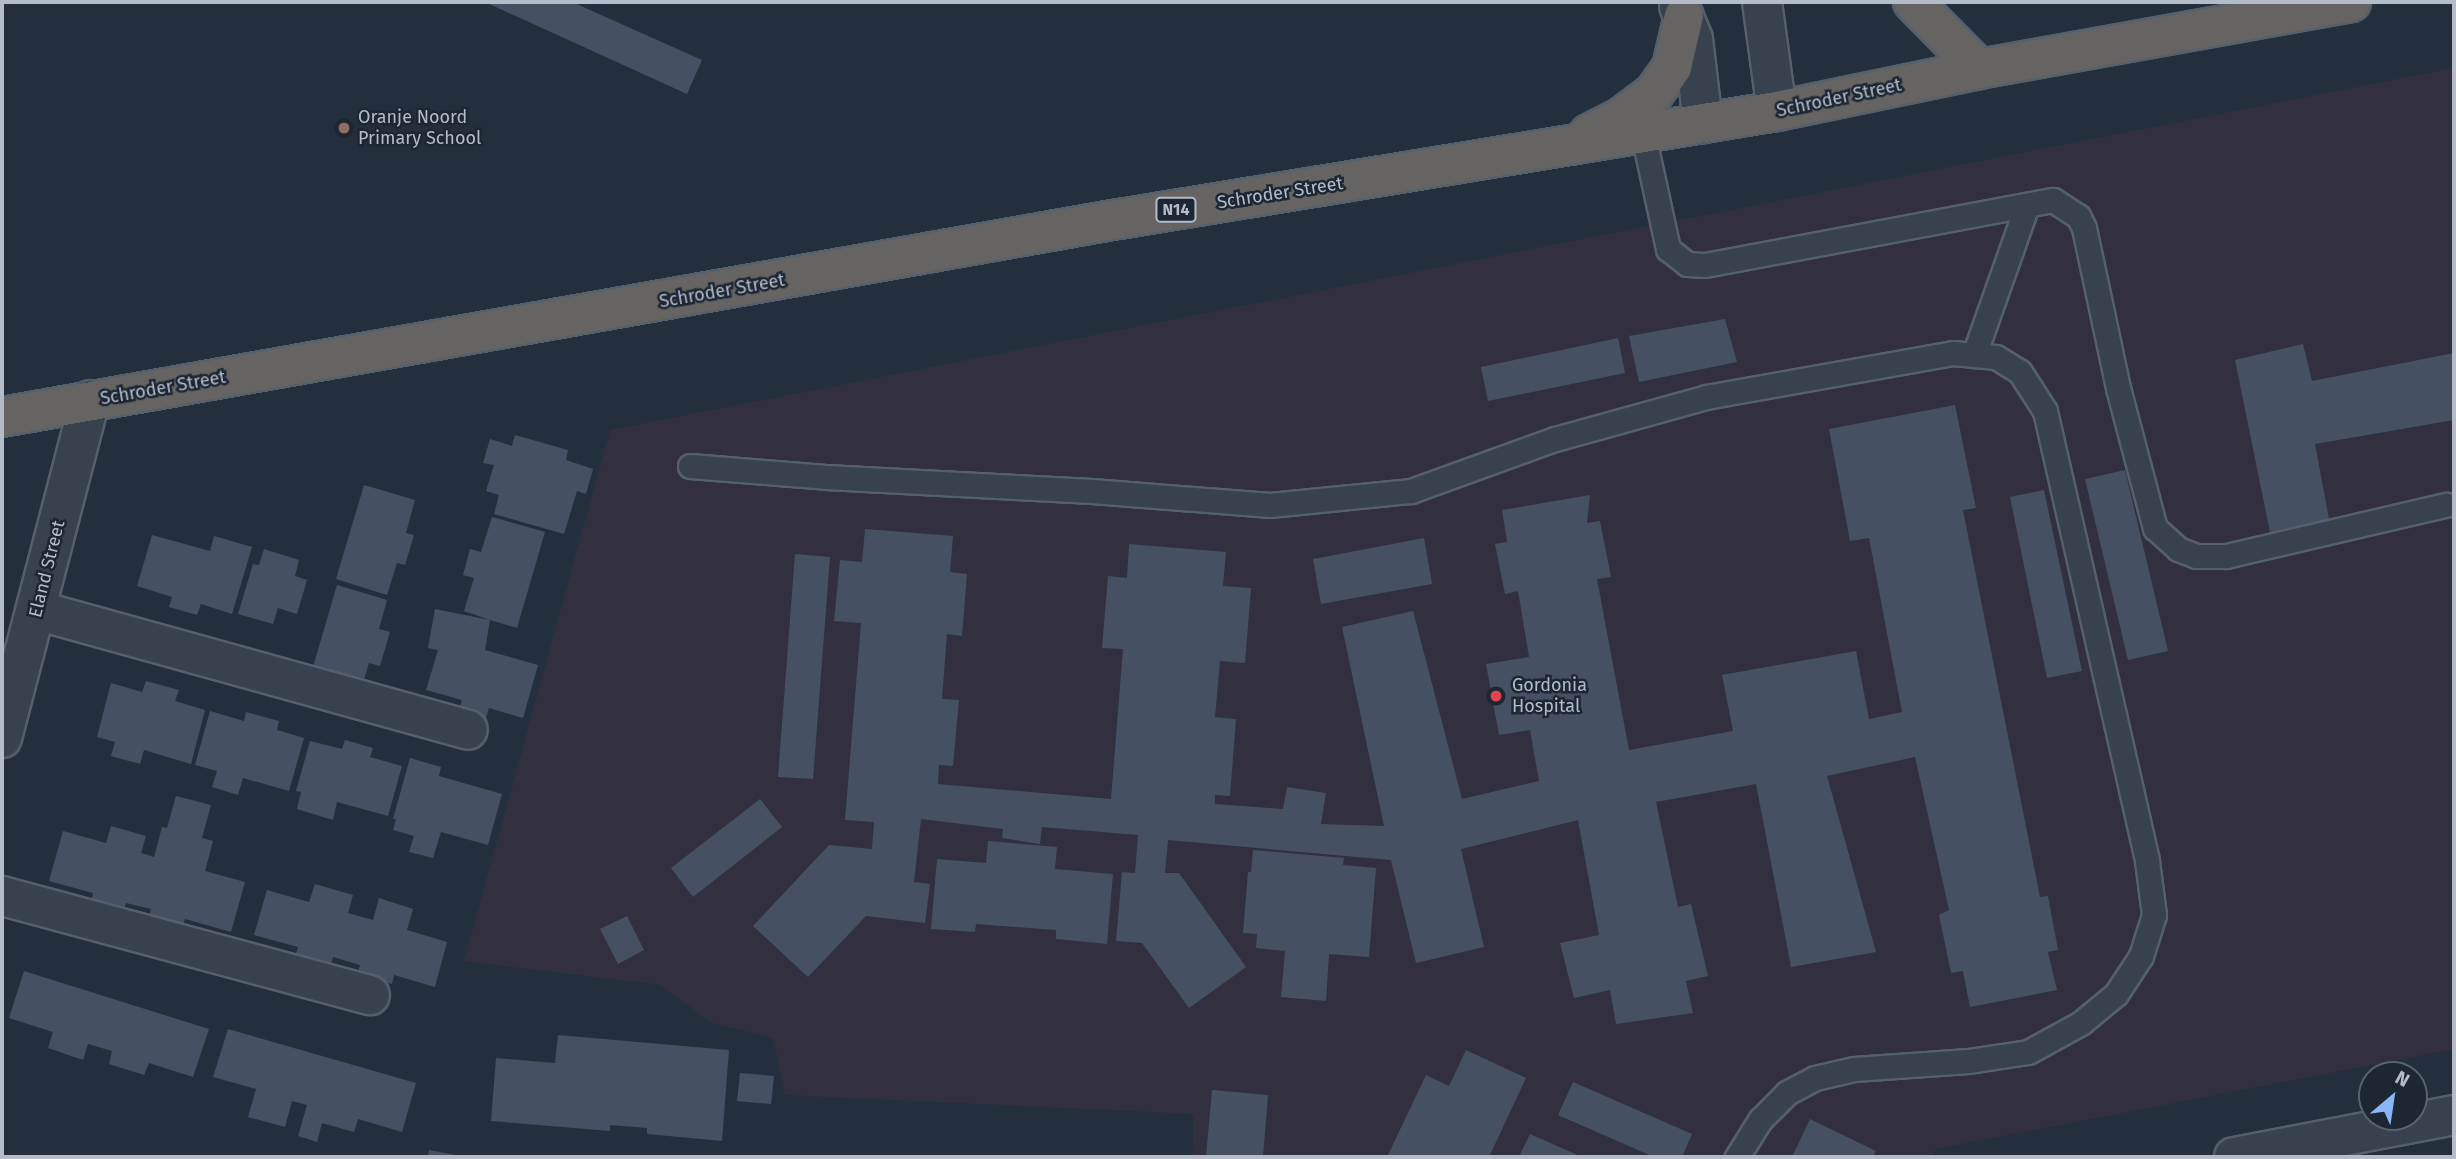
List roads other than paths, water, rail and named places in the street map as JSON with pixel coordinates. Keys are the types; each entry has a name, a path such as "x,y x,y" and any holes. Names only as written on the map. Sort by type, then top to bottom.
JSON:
{"highway":[{"path":"1913,2 1979,69"},
{"name":"Schroder Street","path":"2,417 631,308 1113,220 1777,111 1979,69 2351,2"},
{"path":"1556,149 1615,121 1654,93 1672,67 1681,9"}],"street":[{"path":"1762,2 1777,111"},
{"path":"1681,9 1693,39 1703,123"},
{"name":"Eland Street","path":"2,738 90,400"},
{"path":"36,610 468,730"},
{"path":"2,896 370,995"},
{"path":"2234,1157 2454,1115"}],"lane":[{"path":"1643,134 1668,250 1688,264 1705,265 2053,200 2078,216 2084,228 2118,388 2155,528 2178,549 2196,556 2226,556 2446,505"},
{"path":"1974,355 2028,205"},
{"path":"690,466 1270,505 1411,491 1555,439 1706,397 1953,353 1996,356 2020,372 2045,411 2147,861 2154,915 2141,956 2116,994 2081,1023 2028,1052 1968,1062 1854,1069 1815,1078 1787,1093 1760,1119 1737,1157"}],"place":[{"name":"Oranje Noord Primary School","path":"344,128"},
{"name":"Gordonia Hospital","path":"1496,696"}]}
